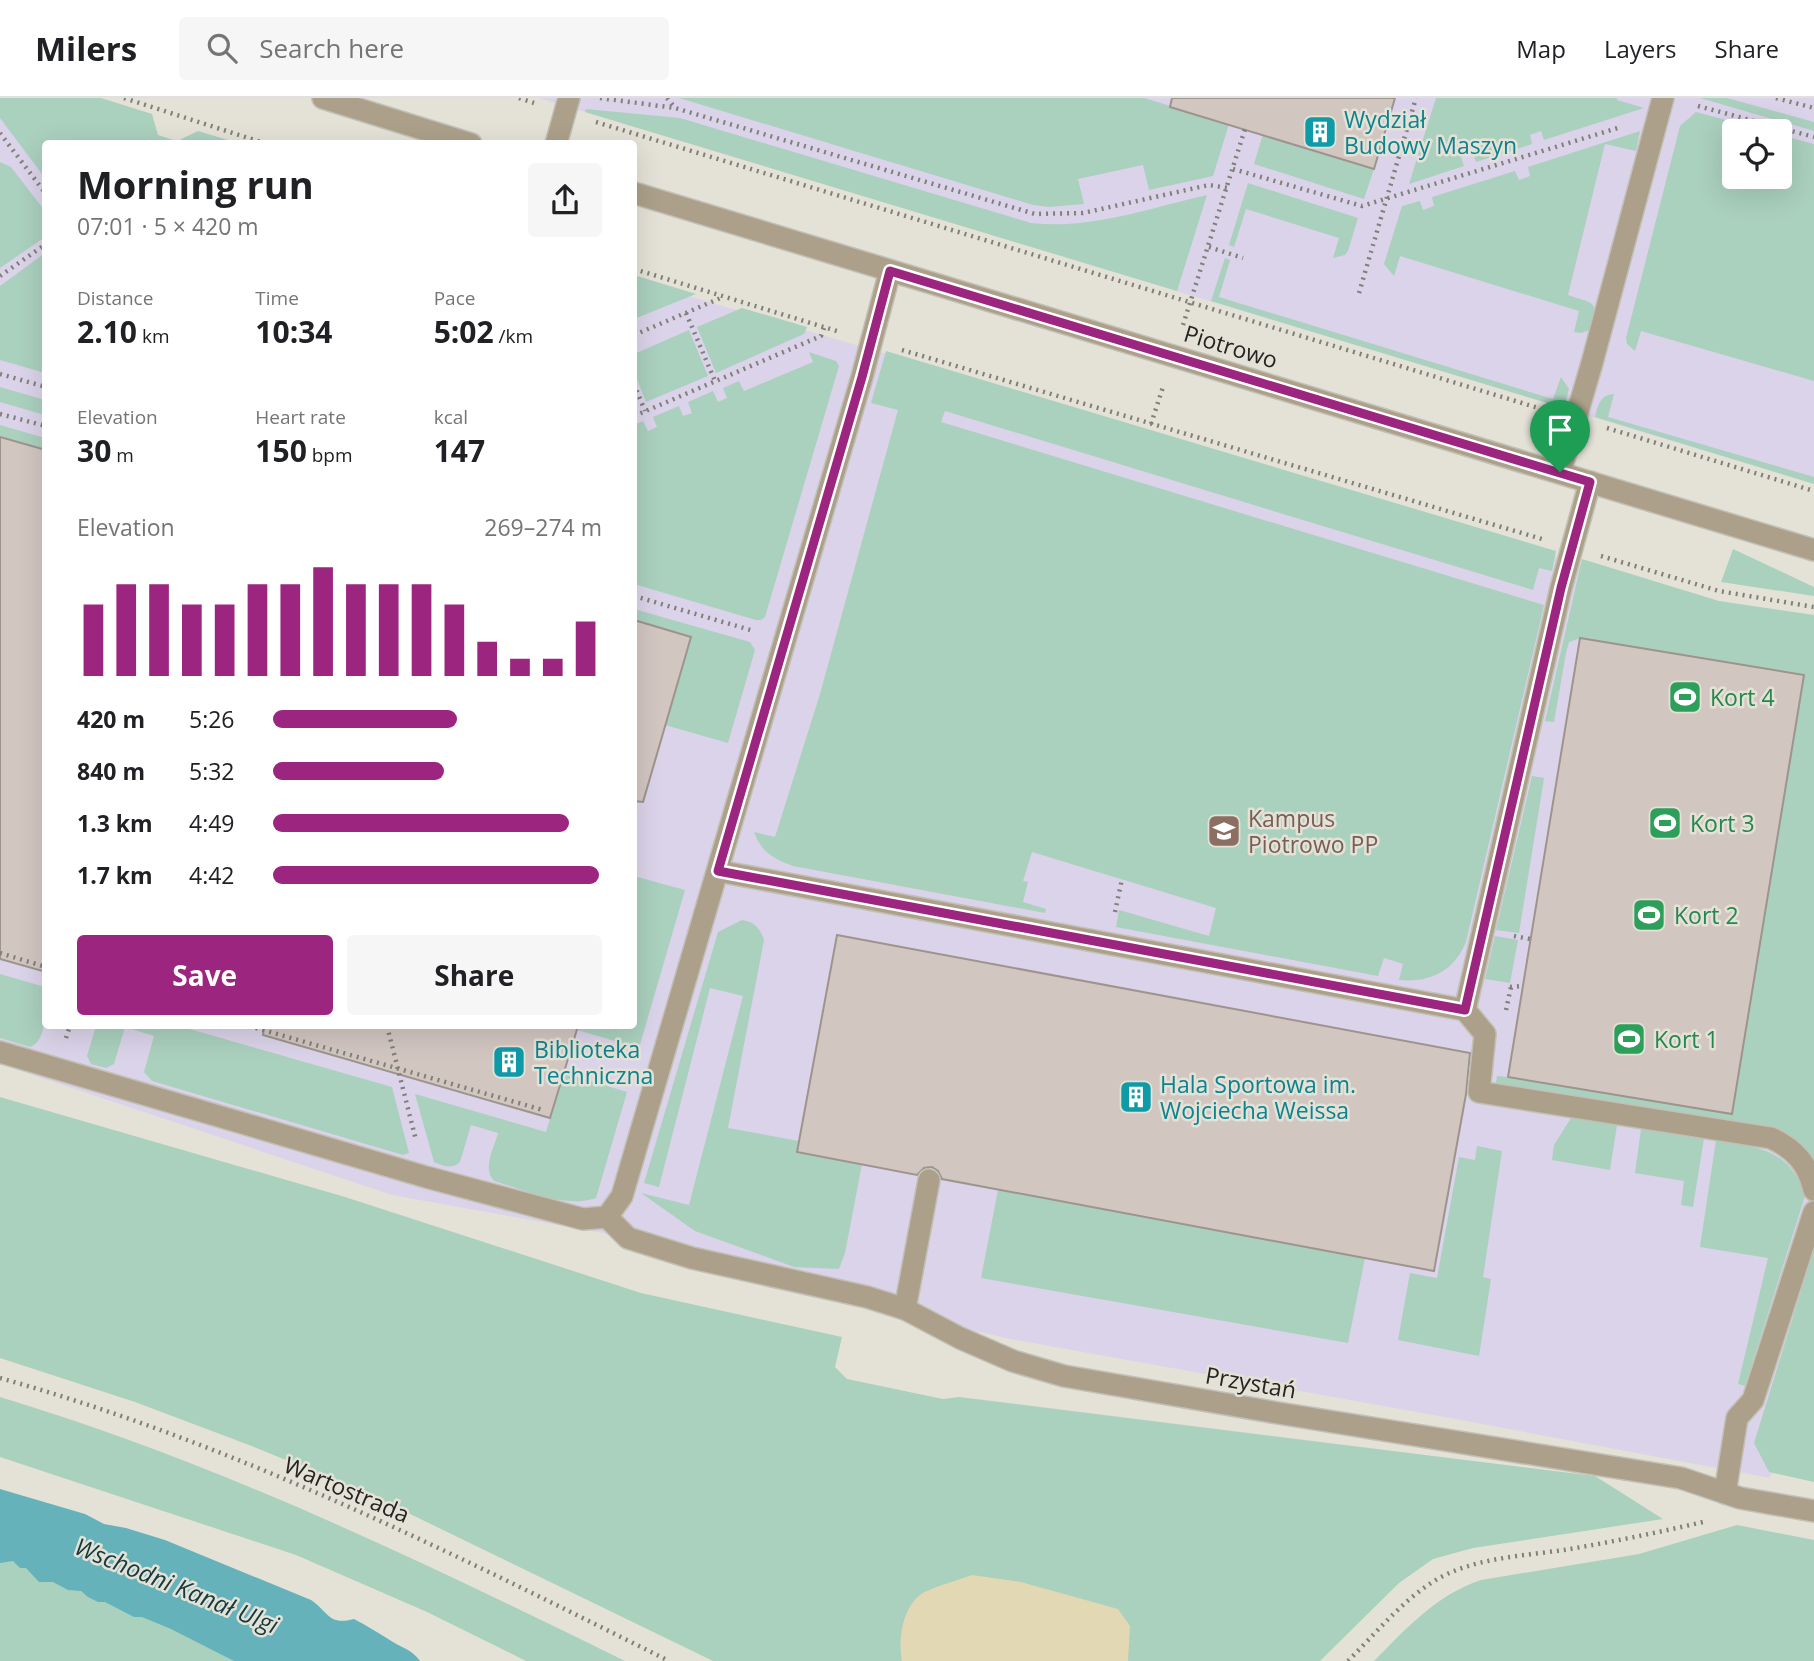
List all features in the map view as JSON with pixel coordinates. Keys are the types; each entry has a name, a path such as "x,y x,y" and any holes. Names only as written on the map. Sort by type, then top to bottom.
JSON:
{"street":[{"path":"323,98 458,140"},
{"path":"1560,472 1663,98"},
{"path":"557,140 567,105"},
{"name":"Piotrowo","path":"637,194 1814,550"},
{"path":"0,1052 426,1177 583,1219 607,1217 622,1196 872,341 890,271"},
{"path":"1465,1010 1571,548 1590,482"},
{"path":"718,871 1465,1010 1485,1034 1479,1092 1771,1138 1788,1146 1801,1159 1811,1175 1814,1190"},
{"path":"905,1310 929,1180"},
{"path":"1732,1495 1737,1418 1754,1400 1814,1212"},
{"name":"Przystań","path":"607,1217 628,1238 692,1258 867,1297 905,1310 1013,1361 1064,1376 1681,1478 1732,1495 1814,1511"}],"path":[{"path":"124,98 255,140"},
{"path":"519,98 567,105 1190,302 1814,491"},
{"path":"600,98 675,107 1035,214 1083,213 1209,185 1227,188"},
{"path":"667,98 675,107"},
{"path":"1359,293 1416,98"},
{"path":"1776,98 1814,108"},
{"path":"1698,106 1814,137"},
{"path":"1233,169 1362,206 1629,124"},
{"path":"1190,302 1245,129"},
{"path":"0,134 42,189"},
{"path":"0,276 42,247"},
{"path":"1209,247 1243,258"},
{"path":"637,270 824,328 1719,591 1814,607"},
{"path":"637,334 724,297"},
{"path":"686,313 715,381"},
{"path":"637,415 821,336 824,328"},
{"path":"0,374 42,386"},
{"path":"637,391 645,411"},
{"path":"0,414 42,425"},
{"path":"637,597 784,640"},
{"path":"0,953 42,966"},
{"path":"260,1029 543,1110"},
{"path":"388,1029 419,1151"},
{"name":"Wartostrada","path":"0,1378 129,1419 255,1468 477,1565 669,1661"},
{"path":"1348,1661 1413,1596 1453,1570 1479,1563 1634,1538 1707,1521 1724,1514 1732,1495"}],"shaded area":[{"path":"539,98 1814,98 1814,484"},
{"name":"Kampus Piotrowo PP","path":"0,103 42,140 42,1029 637,1029 637,281 1170,437 1814,637 1814,1321 1770,1478 1010,1339 692,1265 692,1249 392,1195 0,1064"}],"green space":[{"path":"0,98 101,98 152,114 158,135 174,140 42,140 42,174 0,118"},
{"path":"679,98 1144,98 1229,124 1213,176 1149,190 1143,165 1078,179 1084,204 1049,207 1033,205"},
{"path":"1436,98 1617,98 1644,108 1544,140 1541,131 1530,135 1532,144 1476,162 1473,153 1461,157 1464,166 1409,184"},
{"path":"1700,98 1727,98 1814,122 1814,131 1792,125 1792,119 1773,119"},
{"path":"586,109 680,118 1031,223 1098,221 1207,195 1177,291 585,112"},
{"path":"1696,112 1722,119 1722,189 1792,189 1792,138 1814,144 1814,381 1641,331 1635,351 1627,344 1626,338 1680,126"},
{"path":"198,131 228,140 179,140"},
{"path":"1640,131 1636,151 1605,144 1568,295 1592,304 1595,312 1592,329 1581,333 1574,332 1579,311 1400,256 1394,276 1384,264 1402,206 1420,201 1423,210 1434,206 1432,197 1515,171 1519,180 1530,176 1528,167"},
{"path":"1263,134 1374,169 1364,199 1254,164"},
{"path":"0,162 11,167 42,207 42,239 0,268"},
{"path":"1248,183 1358,218 1348,251 1345,255 1333,258 1339,238 1246,209 1234,247 1229,245"},
{"path":"42,255 42,372 0,360 0,286"},
{"path":"1225,258 1230,260 1219,297 1553,399 1561,377 1569,389 1564,408 1211,301"},
{"path":"637,276 696,294 637,318"},
{"path":"742,308 807,327 804,334 716,373 697,327"},
{"path":"689,330 708,376 646,402 637,380 637,353"},
{"path":"886,351 1556,551 1552,571 1539,568 1533,590 945,411 941,422 1544,605 1466,942 1448,968 1431,977 1399,980 1403,964 1384,958 1378,976 1116,927 1119,910 1209,936 1216,908 1032,852 1023,881 1028,882 1023,902 1046,909 1045,913 793,866 774,858 765,850 754,832 775,837 820,694 898,410 871,403"},
{"path":"809,352 836,361 839,366 765,617 756,620 637,585 637,424 643,421 648,431 657,427 653,417 679,406 683,416 692,413 688,402 713,391 718,402 727,398 723,388 739,381 744,391 813,362"},
{"path":"0,387 42,399 42,414 0,402"},
{"path":"1614,394 1608,417 1814,477 1814,484 1595,417 1603,399"},
{"path":"0,425 42,437 42,449 0,437"},
{"path":"1733,549 1814,587 1814,596 1721,582"},
{"path":"1582,559 1719,601 1814,615 1814,1160 1802,1145 1772,1128 1496,1083 1497,1076 1508,1077 1732,1114 1803,675 1580,638 1569,642 1554,722 1545,721"},
{"path":"637,610 750,642 755,650 728,743 665,725 691,637 637,621"},
{"path":"1532,776 1544,778 1519,933 1496,930"},
{"path":"637,877 685,890 639,1048 577,1030 637,1029"},
{"path":"742,920 756,926 764,940 728,1128 799,1141 797,1152 862,1164 845,1253 839,1269 794,1267 695,1231 641,1193 689,1205 743,996 710,988 659,1187 644,1183 718,932"},
{"path":"1495,936 1518,940 1510,983 1485,979"},
{"path":"0,974 42,986 43,1030 36,1043 30,1047 0,1038"},
{"path":"95,1029 124,1029 114,1064 106,1068 91,1064 87,1056"},
{"path":"131,1029 189,1029 392,1087 409,1153 403,1155 152,1081 144,1072 154,1036"},
{"path":"564,1073 627,1092 596,1198 583,1201 558,1200 494,1181 489,1164 498,1133 471,1125 460,1162 450,1167 434,1162 415,1094 546,1132"},
{"path":"0,1097 345,1197 641,1293 842,1337 835,1367 847,1379 943,1399 959,1397 1595,1476 1663,1519 1473,1548 1433,1559 1399,1583 1320,1661 713,1661 369,1494 135,1402 0,1358"},
{"path":"1571,1118 1617,1125 1610,1170 1552,1160 1554,1145"},
{"path":"1641,1129 1704,1138 1693,1207 1681,1205 1684,1181 1635,1173"},
{"path":"1716,1140 1771,1153 1791,1169 1805,1196 1745,1386 1738,1384 1768,1258 1700,1247"},
{"path":"1477,1146 1502,1151 1483,1277 1491,1279 1479,1356 1398,1340 1410,1273 1437,1278 1459,1157 1475,1160"},
{"path":"998,1190 1365,1258 1348,1343 981,1278"},
{"path":"1814,1249 1814,1482 1769,1472 1754,1443"},
{"path":"0,1397 81,1423 240,1483 395,1551 625,1661 526,1661 427,1612 296,1555 0,1457"},
{"path":"1737,1525 1814,1540 1814,1661 1374,1661 1410,1625 1436,1604 1465,1586 1481,1580 1639,1554"},
{"path":"0,1540 341,1661 0,1661"}],"sand":[{"path":"972,1575 1021,1582 1118,1609 1130,1626 1128,1661 902,1661 903,1625 914,1601 930,1590"}],"water":[{"name":"Wschodni Kanał Ulgi","path":"0,1489 85,1514 104,1524 165,1540 311,1600 334,1619 354,1619 408,1650 420,1661 234,1661 171,1629 142,1617 134,1617 105,1602 98,1602 81,1591 68,1590 53,1582 39,1582 26,1568 20,1568 13,1561 0,1563"}],"building":[{"name":"Wydział Budowy Maszyn","path":"1172,98 1395,98 1374,169 1170,107"},
{"path":"0,437 42,449 42,971 0,959"},
{"path":"637,621 691,637 643,802 637,801"},
{"path":"1580,638 1804,675 1732,1114 1508,1077"},
{"name":"Hala Sportowa im. Wojciecha Weissa","path":"837,935 1470,1053 1466,1094 1434,1271 942,1179 932,1167 924,1168 917,1175 797,1152"},
{"path":"264,1029 577,1029 550,1118 263,1035"}],"place":[{"name":"Wydział Budowy Maszyn","path":"1320,132"},
{"name":"Kort 4","path":"1685,697"},
{"name":"Kort 3","path":"1665,823"},
{"name":"Kampus Piotrowo PP","path":"1224,831"},
{"name":"Kort 2","path":"1649,915"},
{"name":"Kort 1","path":"1629,1039"},
{"name":"Biblioteka Techniczna","path":"509,1062"},
{"name":"Hala Sportowa im. Wojciecha Weissa","path":"1136,1097"}],"route":[{"path":"890,271 1560,472 1590,482 1561,588 1465,1010 718,871 862,377 890,271"}]}
